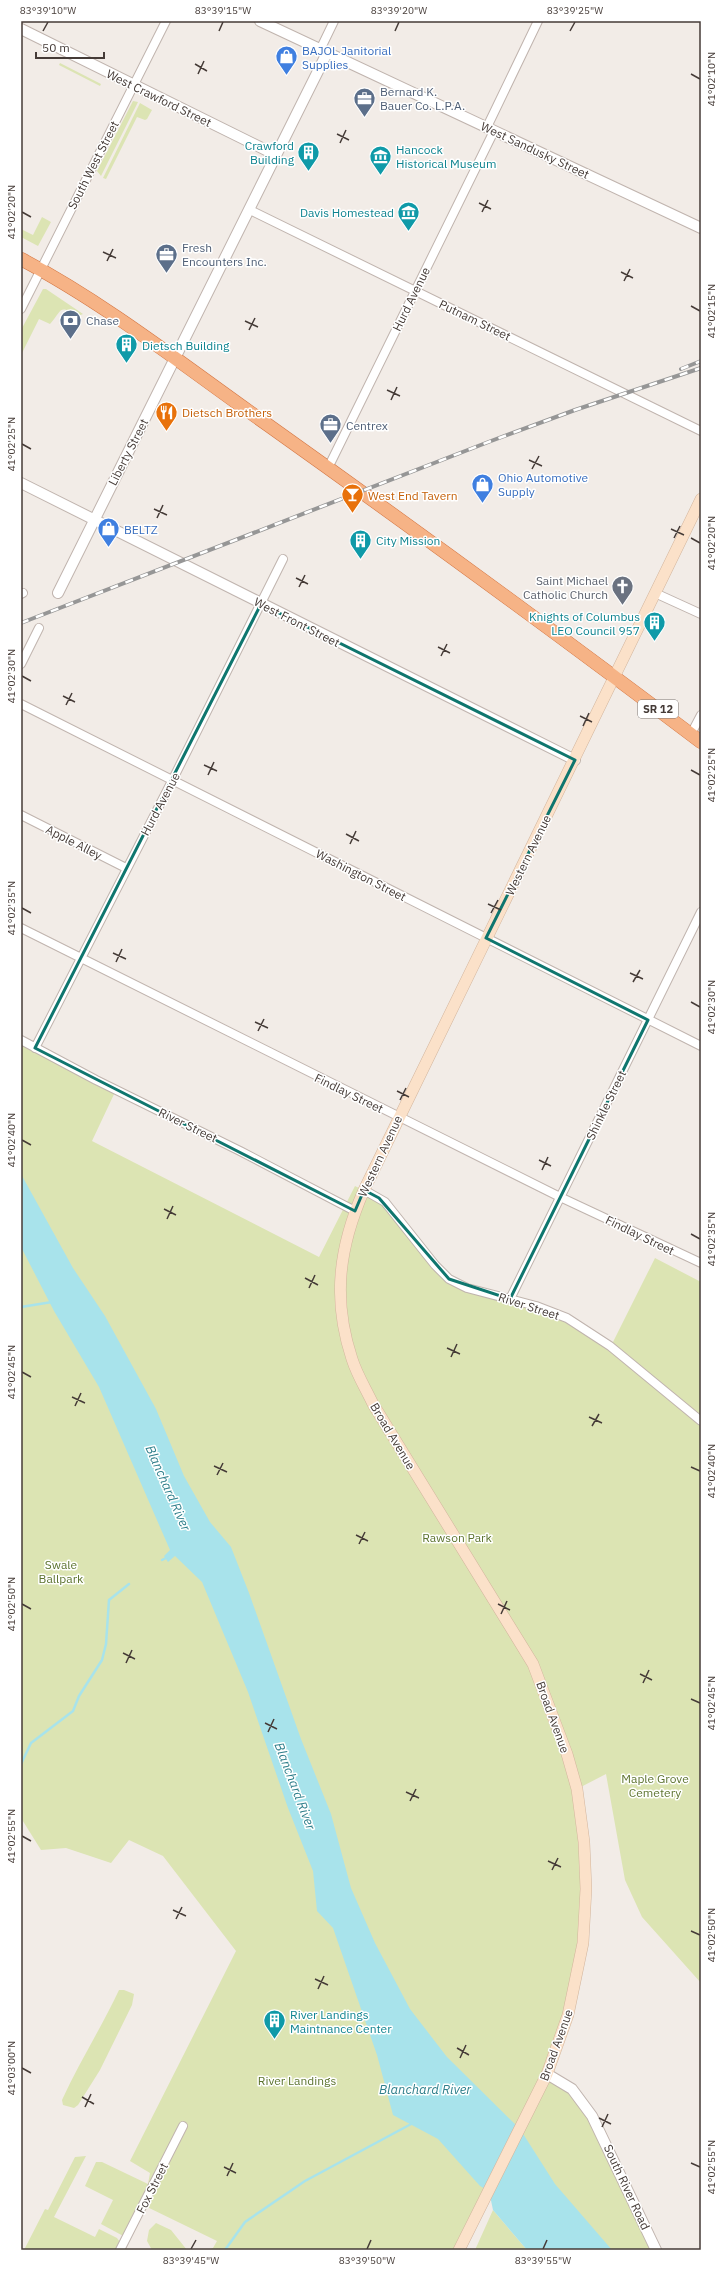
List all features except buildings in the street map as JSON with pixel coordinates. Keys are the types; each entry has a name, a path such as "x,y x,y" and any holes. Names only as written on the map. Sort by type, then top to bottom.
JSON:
{"highway":[{"name":"SR 12","path":"21,259 41,269 101,307 175,359 615,676 696,738"}],"main road":[{"name":"Western Avenue","path":"355,1211 399,1117 575,760 701,498"},
{"name":"Broad Avenue","path":"355,1211 345,1240 340,1280 344,1329 352,1361 373,1404 533,1664 553,1711 577,1789 586,1862 583,1943 568,2015 547,2074 459,2250"}],"street":[{"name":"South West Street","path":"21,309 166,21"},
{"name":"West Sandusky Street","path":"260,21 701,228"},
{"name":"Liberty Street","path":"58,593 250,210 324,52 334,21"},
{"name":"Hurd Avenue","path":"328,468 415,291 491,129 538,21"},
{"name":"West Crawford Street","path":"21,29 276,155"},
{"name":"Putnam Street","path":"250,210 701,431"},
{"name":"West Front Street","path":"21,482 261,604 575,760"},
{"name":"Hurd Avenue","path":"35,1048 126,868 173,780 283,559"},
{"path":"655,593 701,614"},
{"path":"21,664 39,628"},
{"name":"Washington Street","path":"21,704 701,1046"},
{"path":"696,738 701,715"},
{"name":"Apple Alley","path":"21,815 126,868"},
{"name":"Shinkle Street","path":"510,1299 701,912"},
{"name":"Findlay Street","path":"21,928 560,1197 701,1263"},
{"name":"River Street","path":"21,1040 355,1211"},
{"name":"River Street","path":"364,1190 384,1202 435,1265 449,1279 467,1288 555,1312 597,1337 701,1421"},
{"name":"South River Road","path":"547,2074 572,2089 592,2116 656,2250"},
{"name":"Fox Street","path":"120,2250 183,2126"}],"highlighted area":[{"path":"261,604 575,760 486,938 648,1020 510,1299 449,1279 379,1198 364,1190 355,1211 35,1048"}],"green space":[{"path":"60,63 101,84 100,86 59,65"},
{"path":"133,101 138,102 101,176 97,171"},
{"path":"140,103 152,110 145,120 137,117 106,179 103,178"},
{"path":"42,217 51,222 38,246 21,237 21,229 33,235"},
{"path":"43,289 46,289 83,314 78,316 64,309 59,312 50,324 39,319 21,355 21,330"},
{"name":"Rawson Park","path":"21,1040 116,1090 92,1141 319,1257 355,1186 379,1198 449,1279 536,1306 611,1346 655,1258 701,1282 701,1983 642,1917 625,1880 606,1774 577,1789 586,1889 579,1969 547,2074 572,2089 592,2116 656,2250 567,2250 499,2173 459,2250 208,2250 213,2248 217,2241 143,2205 127,2238 101,2224 113,2200 85,2186 96,2162 102,2162 148,2184 150,2173 130,2161 236,1951 163,1856 129,1840 111,1863 66,1848 41,1850 21,1818"},
{"path":"119,1990 124,1990 134,1994 132,2005 100,2070 78,2105 74,2108 63,2105 62,2100"},
{"path":"86,2156 54,2217 95,2237 99,2229 117,2238 123,2246 120,2250 24,2250 45,2209 48,2210 75,2157"},
{"path":"493,2210 527,2250 475,2250"},
{"path":"156,2223 171,2230 187,2250 152,2250 147,2241 149,2230"}],"water":[{"name":"Blanchard River","path":"21,1174 73,1268 105,1316 156,1409 184,1476 210,1522 231,1547 301,1739 331,1814 351,1888 375,1943 410,2009 447,2057 520,2129 555,2184 612,2250 527,2250 493,2210 489,2191 480,2186 438,2139 393,2115 377,2055 333,1928 317,1911 313,1871 288,1808 248,1692 202,1582 175,1556 168,1562 164,1556 170,1550 99,1387 54,1311 21,1247"}],"waterway":[{"path":"21,1307 52,1302"},
{"path":"162,1560 166,1558"},
{"path":"21,1764 31,1743 73,1711 79,1696 102,1660 106,1644 109,1600 129,1584"},
{"path":"225,2250 245,2222 305,2181 413,2123"}],"railway":[{"path":"681,369 701,361"},
{"path":"21,623 491,441 575,410 701,368"}],"place":[{"name":"BAJOL Janitorial Supplies","path":"287,76"},
{"name":"Bernard K. Bauer Co. L.P.A.","path":"365,118"},
{"name":"Crawford Building","path":"309,172"},
{"name":"Hancock Historical Museum","path":"380,176"},
{"name":"Davis Homestead","path":"409,232"},
{"name":"Fresh Encounters Inc.","path":"167,274"},
{"name":"Chase","path":"71,340"},
{"name":"Dietsch Building","path":"126,364"},
{"name":"Dietsch Brothers","path":"167,432"},
{"name":"Centrex","path":"330,444"},
{"name":"Ohio Automotive Supply","path":"482,504"},
{"name":"West End Tavern","path":"353,514"},
{"name":"BELTZ","path":"108,548"},
{"name":"City Mission","path":"360,560"},
{"name":"Saint Michael Catholic Church","path":"623,606"},
{"name":"Knights of Columbus LEO Council 957","path":"655,642"},
{"name":"River Landings Maintnance Center","path":"275,2040"}],"park label":[{"name":"Swale Ballpark","path":"61,1571"},
{"name":"Maple Grove Cemetery","path":"655,1785"},
{"name":"River Landings","path":"297,2080"}]}
